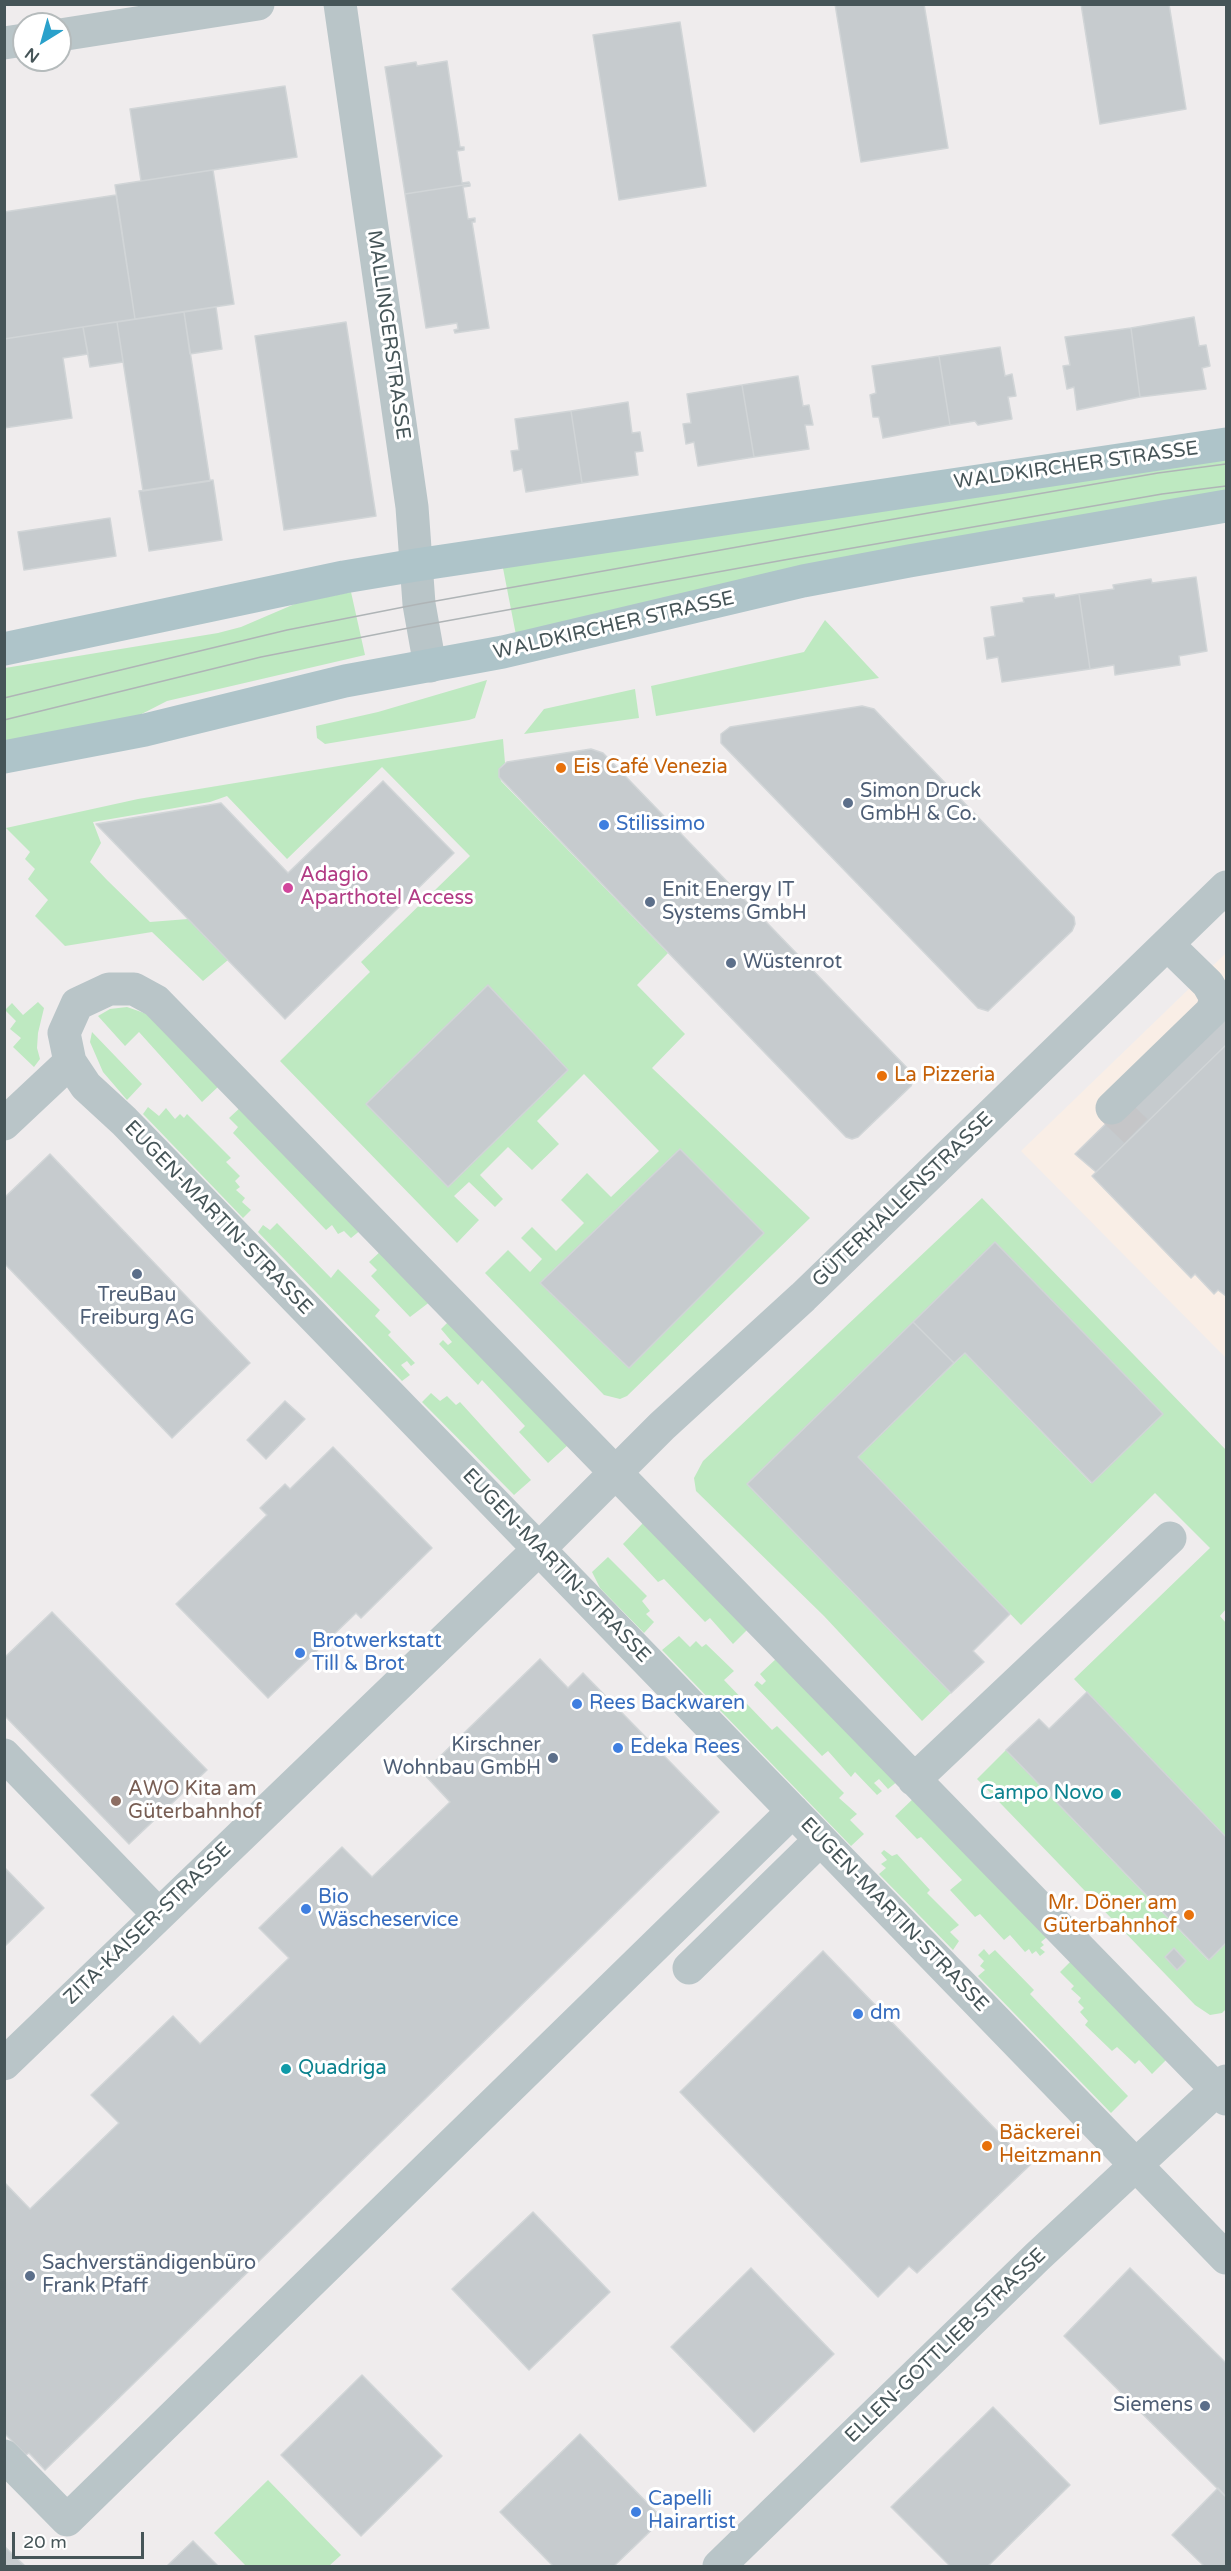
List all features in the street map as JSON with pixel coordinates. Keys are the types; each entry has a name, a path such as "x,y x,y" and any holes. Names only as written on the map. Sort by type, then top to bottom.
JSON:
{"main road":[{"name":"WALDKIRCHER STRASSE","path":"4,649 416,565 1227,444"},
{"name":"WALDKIRCHER STRASSE","path":"4,757 145,730 345,681 503,652 803,581 921,558 1227,506"}],"street":[{"path":"72,33 258,4"},
{"name":"MALLINGERSTRASSE","path":"340,4 412,507 419,604 430,666"},
{"name":"GÜTERHALLENSTRASSE","path":"578,1509 803,1298 1227,887"},
{"path":"1112,1108 1212,1011 1216,998 1208,984 1168,945"},
{"name":"EUGEN-MARTIN-STRASSE","path":"1224,2090 914,1780 156,1001 134,989 109,989 77,1004 64,1033 70,1062 86,1086 124,1120 1227,2258"},
{"path":"4,1124 70,1062"},
{"name":"ZITA-KAISER-STRASSE","path":"4,2064 578,1509"},
{"path":"914,1780 1170,1538"},
{"path":"4,1755 158,1914"},
{"path":"4,2456 67,2520 793,1811"},
{"path":"689,1968 820,1839"},
{"name":"ELLEN-GOTTLIEB-STRASSE","path":"719,2566 1037,2257 1176,2129 1224,2090"}],"shaded area":[{"path":"1226,953 1226,1358 1021,1151"}],"green space":[{"path":"1226,452 1226,494 516,635 502,563"},
{"path":"351,592 365,655 167,701 128,721 5,745 5,668 218,633 241,627 297,603"},
{"path":"825,620 879,678 656,716 651,686 804,652"},
{"path":"487,680 475,718 325,744 317,738 316,726 378,712"},
{"path":"635,689 639,718 524,734 544,709"},
{"path":"503,739 505,763 499,769 501,781 668,953 637,985 685,1034 652,1068 810,1218 627,1396 620,1399 604,1395 485,1273 508,1250 530,1272 542,1259 521,1238 532,1227 556,1251 584,1223 561,1200 587,1173 611,1197 659,1151 584,1074 537,1121 559,1144 532,1170 508,1147 480,1175 503,1199 495,1207 469,1182 454,1196 479,1220 457,1243 280,1061 370,972 361,962 470,856 382,767 287,859 227,796 210,802 93,822 101,843 90,862 107,880 150,922 188,919 228,960 203,981 152,932 65,946 35,916 48,900 28,879 35,869 25,859 30,852 6,828 138,799","holes":["488,985 568,1070 448,1187 366,1104","680,1149 763,1232 540,1283"]},
{"path":"38,1002 44,1008 38,1033 37,1048 40,1059 34,1067 13,1047 21,1038 10,1029 16,1021 5,1010 12,1003 23,1015"},
{"path":"127,1007 147,1014 220,1085 202,1102 139,1032 125,1046 98,1016 110,1009"},
{"path":"92,1032 142,1084 127,1100 103,1072 90,1042"},
{"path":"242,1106 362,1229 351,1238 344,1231 338,1234 332,1225 326,1230 233,1133 238,1127 229,1118"},
{"path":"148,1107 159,1116 166,1108 175,1119 180,1114 184,1118 187,1114 231,1158 226,1162 240,1176 235,1181 240,1187 236,1190 245,1198 242,1202 251,1210 243,1218 143,1114"},
{"path":"982,1198 1226,1450 1226,1609 1220,1616 1226,1623 1226,1837 1074,1679 1210,1548 1155,1493 1021,1625 858,1457 965,1353 1091,1483 1162,1415 995,1243 747,1484 951,1693 922,1721 824,1616 696,1491 694,1478 703,1461"},
{"path":"277,1223 331,1278 338,1269 380,1310 375,1316 391,1332 388,1335 415,1363 411,1366 407,1361 401,1365 410,1375 402,1381 258,1232 263,1225 270,1230"},
{"path":"382,1250 431,1301 410,1317 371,1276 377,1270 369,1262"},
{"path":"450,1320 568,1445 548,1463 519,1432 525,1426 482,1380 478,1385 439,1344 443,1340 448,1345 452,1342 441,1329"},
{"path":"431,1393 440,1401 447,1396 456,1405 460,1402 531,1480 514,1495 422,1402"},
{"path":"643,1523 750,1627 733,1644 710,1618 705,1622 664,1579 658,1582 623,1544"},
{"path":"608,1557 647,1596 642,1601 650,1611 646,1614 654,1622 644,1633 600,1588 592,1572"},
{"path":"679,1636 690,1647 696,1641 702,1647 706,1644 734,1671 724,1680 772,1730 777,1726 844,1793 839,1798 857,1814 850,1820 864,1834 851,1846 662,1650"},
{"path":"778,1657 898,1781 888,1789 879,1779 874,1783 882,1791 877,1795 855,1772 851,1777 828,1751 822,1756 754,1685 757,1681 762,1685 766,1681 760,1674"},
{"path":"1006,1750 1208,1960 1226,1943 1226,2009 1222,2013 1210,2015 1195,2005 977,1779"},
{"path":"915,1797 1047,1937 1041,1942 1044,1945 1040,1948 1045,1952 1040,1956 1036,1951 1032,1954 1029,1949 1025,1952 1010,1935 1004,1940 980,1914 975,1917 950,1890 962,1880 921,1837 917,1839 895,1816"},
{"path":"884,1850 892,1856 897,1854 930,1890 927,1893 959,1925 950,1932 959,1941 953,1950 879,1874 886,1868 881,1864 887,1860 881,1853"},
{"path":"984,1949 989,1955 995,1950 1034,1990 1030,1994 1128,2096 1111,2113 978,1976 985,1970 980,1966 984,1961 978,1955"},
{"path":"1071,1961 1166,2060 1152,2074 1139,2060 1135,2064 1117,2047 1112,2051 1085,2025 1088,2021 1080,2012 1084,2008 1078,2002 1081,1998 1071,1989 1074,1986 1060,1972"},
{"path":"268,2480 341,2555 329,2566 246,2566 214,2533"}],"building":[{"path":"835,4 924,4 948,148 861,162"},
{"path":"1081,4 1169,4 1186,109 1100,124"},
{"path":"680,22 706,186 619,200 593,35"},
{"path":"447,61 460,147 464,147 464,150 457,151 462,183 469,182 470,184 405,194 385,67 416,62 417,66"},
{"path":"285,86 297,157 141,181 130,109"},
{"path":"213,170 234,304 135,319 115,185"},
{"path":"470,184 470,186 463,187 468,219 475,218 475,222 472,222 489,328 455,333 454,330 458,329 457,323 426,328 405,194"},
{"path":"116,195 135,319 4,339 4,212"},
{"path":"216,307 222,349 190,354 184,312"},
{"path":"184,312 210,481 143,491 117,322"},
{"path":"1194,317 1199,346 1206,345 1210,366 1202,368 1206,389 1140,397 1131,328"},
{"path":"117,322 123,362 90,367 83,327"},
{"path":"346,322 376,516 284,530 255,336"},
{"path":"83,327 88,354 63,358 72,418 4,428 4,339"},
{"path":"1131,328 1140,397 1077,410 1074,387 1067,389 1063,366 1070,365 1065,337"},
{"path":"1000,347 1005,376 1012,374 1016,396 1008,397 1012,419 978,425 975,421 950,425 939,356"},
{"path":"939,356 950,425 883,438 879,417 873,417 870,395 876,393 872,366"},
{"path":"798,376 803,406 809,405 813,425 805,425 809,449 754,457 742,385"},
{"path":"742,385 754,457 698,466 694,442 686,444 683,424 691,423 687,394"},
{"path":"628,402 632,433 640,432 643,451 635,452 638,475 582,483 571,411"},
{"path":"571,411 582,483 526,492 522,469 514,471 511,451 519,450 515,419"},
{"path":"213,480 222,540 149,551 139,491"},
{"path":"110,518 116,556 24,570 18,532"},
{"path":"1196,577 1207,651 1179,656 1180,665 1115,675 1114,665 1090,669 1079,594 1114,589 1113,585 1151,579 1152,583"},
{"path":"1054,594 1055,598 1079,594 1090,669 1002,682 998,657 987,659 984,638 995,636 991,607 1024,602 1023,598"},
{"path":"862,706 874,709 1074,917 1075,924 1072,931 988,1011 978,1008 721,743 721,734 730,727"},
{"path":"591,749 603,753 912,1073 914,1078 911,1086 858,1137 852,1139 846,1137 499,777 499,769 507,762"},
{"name":"Adagio Aparthotel Access","path":"383,781 454,853 285,1019 96,824 221,803 288,873"},
{"path":"488,985 568,1070 448,1187 366,1104"},
{"path":"1226,1006 1226,1045 1096,1172 1075,1154"},
{"path":"1226,1045 1226,1296 1218,1290 1214,1294 1195,1274 1191,1278 1092,1176"},
{"path":"680,1149 764,1233 629,1368 540,1283"},
{"path":"50,1154 250,1363 172,1438 4,1263 4,1198"},
{"path":"995,1242 1163,1414 1092,1483 965,1353 954,1363 913,1322"},
{"path":"913,1322 954,1363 858,1457 1010,1614 973,1651 984,1662 951,1693 747,1484"},
{"path":"285,1401 305,1419 266,1459 247,1440"},
{"path":"333,1447 432,1548 361,1618 356,1613 268,1698 176,1604 267,1515 260,1508 285,1484 290,1489"},
{"path":"52,1612 207,1770 129,1844 4,1715 4,1658"},
{"name":"Quadriga","path":"540,1659 568,1688 583,1673 719,1812 45,2470 29,2453 26,2455 4,2433 4,2182 30,2209 119,2123 91,2095 173,2016 200,2044 289,1958 259,1928 342,1847 372,1877 450,1802 423,1773"},
{"name":"Campo Novo","path":"1087,1692 1226,1837 1226,1943 1209,1960 1006,1750 1039,1719 1049,1729"},
{"path":"4,1867 44,1908 4,1947"},
{"path":"1174,1948 1186,1961 1177,1970 1165,1957"},
{"path":"823,1951 1030,2165 917,2273 909,2266 878,2297 680,2092"},
{"path":"533,2212 610,2292 529,2370 452,2289"},
{"path":"751,2268 834,2354 754,2432 671,2347"},
{"path":"1130,2268 1226,2363 1226,2497 1064,2336"},
{"path":"362,2375 442,2456 361,2536 281,2455"},
{"path":"993,2407 1070,2485 988,2566 950,2566 891,2507"},
{"path":"580,2434 663,2519 614,2566 553,2566 500,2512"},
{"path":"1218,2488 1226,2497 1226,2566 1204,2566 1172,2535"},
{"path":"193,2541 218,2566 167,2566"},
{"path":"4,2546 25,2566 4,2566"}],"tunnel":[{"path":"1112,1108 1137,1132"}],"tram line":[{"path":"4,698 287,630 419,604 1158,473 1226,464"},
{"path":"4,720 261,657 424,625 1162,494 1226,486"}],"place":[{"name":"Eis Café Venezia","path":"561,768"},
{"name":"Simon Druck GmbH & Co.","path":"848,803"},
{"name":"Stilissimo","path":"604,825"},
{"name":"Adagio Aparthotel Access","path":"288,888"},
{"name":"Enit Energy IT Systems GmbH","path":"650,902"},
{"name":"Wüstenrot","path":"731,963"},
{"name":"La Pizzeria","path":"882,1076"},
{"name":"TreuBau Freiburg AG","path":"137,1274"},
{"name":"Brotwerkstatt Till & Brot","path":"300,1653"},
{"name":"Rees Backwaren","path":"577,1704"},
{"name":"Edeka Rees","path":"618,1748"},
{"name":"Kirschner Wohnbau GmbH","path":"553,1758"},
{"name":"Campo Novo","path":"1116,1794"},
{"name":"AWO Kita am Güterbahnhof","path":"116,1801"},
{"name":"Bio Wäscheservice","path":"306,1909"},
{"name":"Mr. Döner am Güterbahnhof","path":"1189,1915"},
{"name":"dm","path":"858,2014"},
{"name":"Quadriga","path":"286,2069"},
{"name":"Bäckerei Heitzmann","path":"987,2146"},
{"name":"Sachverständigenbüro Frank Pfaff","path":"30,2276"},
{"name":"Siemens","path":"1205,2406"},
{"name":"Capelli Hairartist","path":"636,2512"}]}
